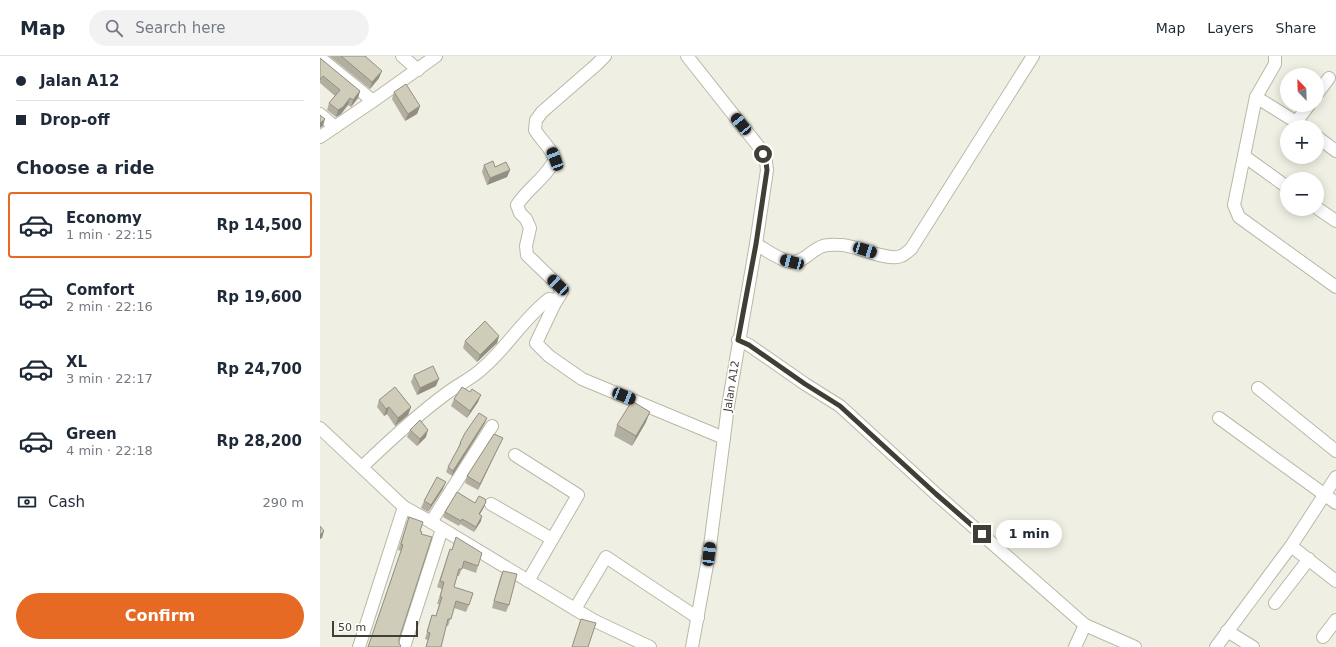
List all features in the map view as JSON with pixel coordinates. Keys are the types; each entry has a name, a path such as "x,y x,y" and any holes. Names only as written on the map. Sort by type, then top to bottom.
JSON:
{"street":[{"path":"402,56 418,70"},
{"path":"320,137 436,56"},
{"path":"605,56 542,112 536,120 535,130 541,140 552,150 555,159 551,167 517,205 520,213 526,219 530,228 526,246 527,255 562,289 562,292 554,303 536,342 549,356 582,379 724,438"},
{"name":"Jalan A12","path":"687,56 759,146 766,162 767,170 756,244 738,340 728,406 709,554 692,647"},
{"path":"756,244 784,260 792,262 798,261 824,246 832,245 853,246 888,257 900,257 911,249 1033,56"},
{"path":"1275,56 1275,64 1256,97 1234,205 1239,217 1336,287"},
{"path":"320,58 373,101"},
{"path":"1324,85 1329,78"},
{"path":"1256,97 1293,120"},
{"path":"320,114 336,127"},
{"path":"1324,142 1336,151"},
{"path":"1244,156 1280,182"},
{"path":"1324,213 1336,221"},
{"path":"362,467 392,438 441,398 483,368 494,358 538,308 549,299 554,300 554,303"},
{"path":"738,340 749,345 805,384 840,406 942,499 1085,625 1135,647"},
{"path":"1258,388 1336,450"},
{"path":"1219,418 1336,503"},
{"path":"431,522 492,426"},
{"path":"320,428 404,507 593,620 650,647"},
{"path":"515,455 578,495 528,581"},
{"path":"1216,647 1291,546 1336,477"},
{"path":"491,504 552,539"},
{"path":"359,647 404,507"},
{"path":"404,647 442,529"},
{"path":"1291,546 1336,581"},
{"path":"575,609 606,556 698,618"},
{"path":"1275,603 1309,559"},
{"path":"1323,637 1336,620"},
{"path":"1075,647 1085,625"},
{"path":"1227,631 1253,647"}],"building":[{"path":"341,56 365,56 382,71 372,82"},
{"path":"320,58 360,91 353,100 350,98 343,107 338,110 329,103 340,90 323,76 320,80"},
{"path":"406,84 420,106 408,114 394,92"},
{"path":"320,115 325,119 320,123"},
{"path":"493,161 495,167 506,162 510,170 490,178 484,165"},
{"path":"485,321 499,336 480,355 465,341"},
{"path":"433,366 439,379 420,388 414,375"},
{"path":"395,387 411,407 398,418 389,407 386,409 379,400"},
{"path":"462,387 470,392 472,389 481,395 470,411 454,399"},
{"path":"632,401 650,412 636,436 617,425"},
{"path":"479,413 487,418 453,471 448,467 465,433"},
{"path":"420,420 428,430 420,439 410,430"},
{"path":"494,434 503,438 480,484 467,476"},
{"path":"437,477 446,482 431,505 424,501"},
{"path":"457,492 475,503 479,496 485,499 486,502 479,514 482,516 476,527 445,512"},
{"path":"409,517 423,522 420,531 422,532 421,534 432,537 399,639 401,646 368,647 403,545 401,544"},
{"path":"320,526 324,531 320,535"},
{"path":"456,537 482,553 478,566 464,561 462,569 459,569 454,587 473,593 469,605 456,601 451,619 448,619 441,647 426,647 430,633 427,632 432,615 436,616 442,597 440,597 444,582 440,581 450,549 452,550"},
{"path":"503,571 517,574 509,605 494,601"},
{"path":"581,619 596,623 588,647 572,647"}],"route":[{"path":"763,154 767,170 756,244 738,340 749,345 805,384 840,406 982,534"}]}
